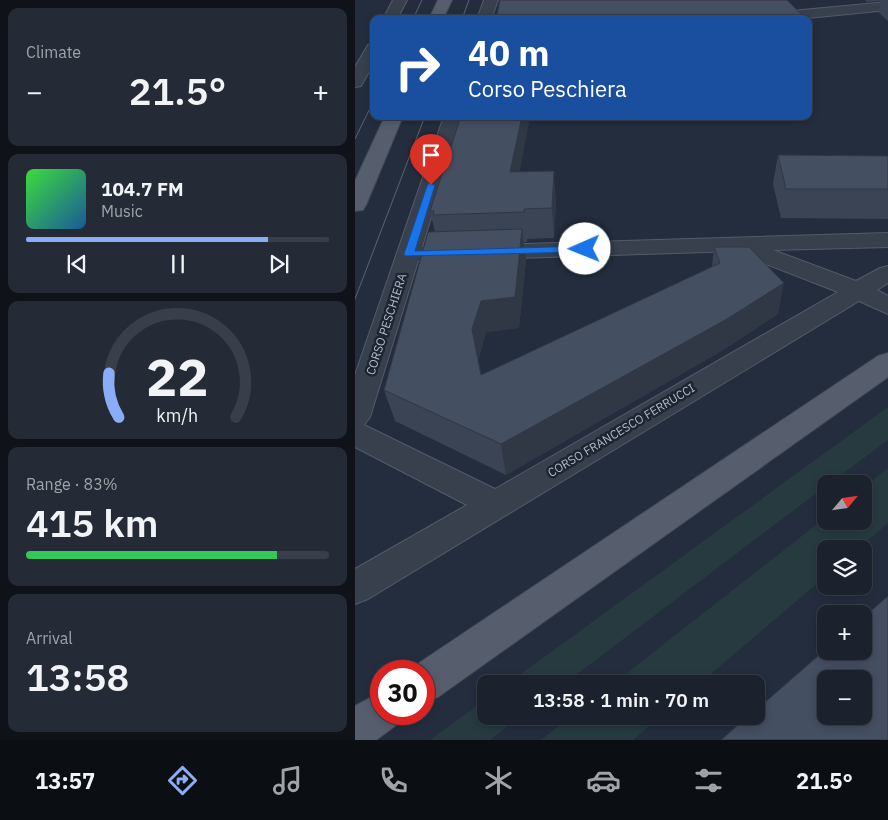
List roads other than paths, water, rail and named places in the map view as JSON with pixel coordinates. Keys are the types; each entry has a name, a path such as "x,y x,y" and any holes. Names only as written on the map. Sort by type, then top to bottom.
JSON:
{"main road":[{"path":"438,15 445,0"},
{"path":"355,205 392,120"},
{"path":"435,675 888,363"},
{"path":"355,730 370,720"}],"street":[{"path":"392,15 400,0"},
{"path":"485,15 491,0"},
{"path":"791,15 888,6"},
{"path":"355,82 370,55"},
{"name":"CORSO PESCHIERA","path":"355,417 452,120"},
{"path":"409,254 740,246 888,240"},
{"path":"740,246 858,290 888,306"},
{"name":"CORSO FRANCESCO FERRUCCI","path":"355,588 888,274"},
{"path":"355,434 495,504"}],"tram line":[{"path":"415,15 422,0"},
{"path":"463,15 469,0"},
{"path":"355,139 370,108"},
{"path":"355,299 423,120"}]}
